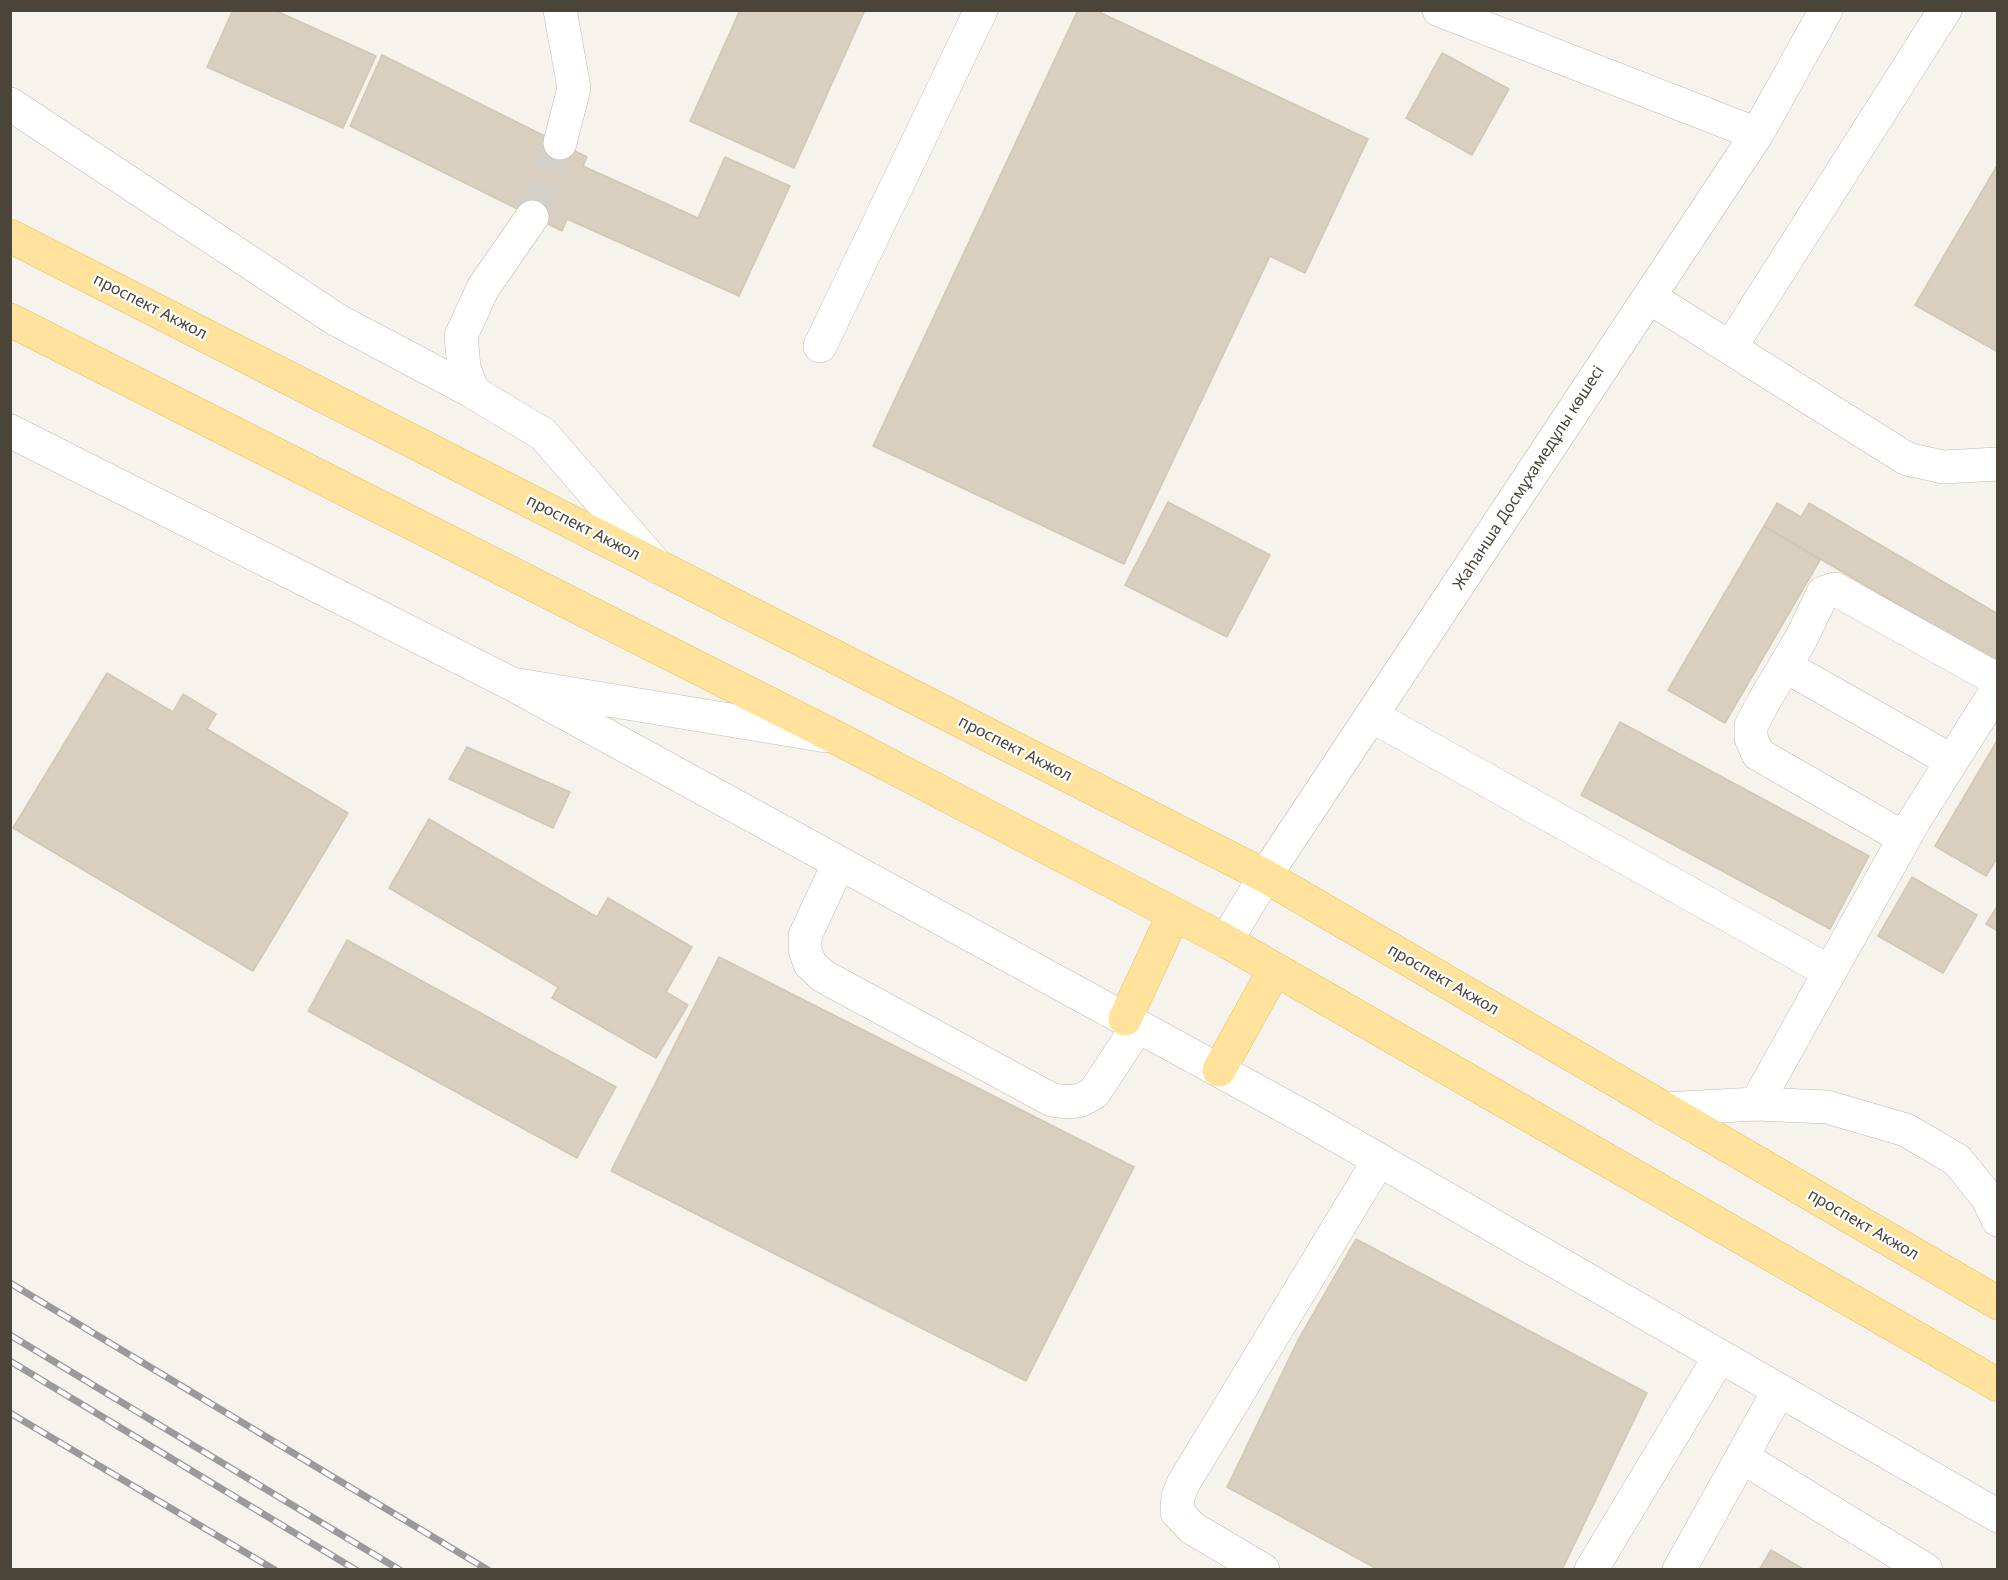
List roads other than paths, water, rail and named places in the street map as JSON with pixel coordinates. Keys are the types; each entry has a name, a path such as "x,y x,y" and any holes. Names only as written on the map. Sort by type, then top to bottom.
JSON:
{"main road":[{"name":"проспект Акжол","path":"10,236 1265,876 1998,1303"},
{"path":"10,320 835,737 1226,941 1998,1385"},
{"path":"1131,1023 1174,914"},
{"path":"1219,1070 1275,969"}],"street":[{"path":"560,10 574,88 560,143"},
{"path":"820,346 981,10"},
{"path":"1439,10 1757,134"},
{"name":"Жаһанша Досмұхамедұлы көшесі","path":"1226,941 1265,876 1757,134 1826,10"},
{"path":"1730,348 1945,10"},
{"path":"10,104 337,320 472,392 543,434 658,567"},
{"path":"472,392 464,368 461,336 483,288 532,217"},
{"path":"1649,297 1907,459 1943,467 1998,464"},
{"path":"10,431 512,684 1219,1070 1998,1516"},
{"path":"1756,1104 1904,838 1998,686 1994,678 1835,589 1823,593 1801,639 1751,726 1751,738 1758,754 1904,838"},
{"path":"1785,666 1952,761"},
{"path":"512,684 835,737"},
{"path":"1371,716 1830,972"},
{"path":"839,863 805,936 805,950 810,964 822,976 1052,1100 1069,1102 1081,1100 1094,1093 1131,1023"},
{"path":"1664,1109 1756,1104 1827,1107 1906,1130 1958,1160 1994,1198"},
{"path":"1263,1569 1192,1528 1177,1512 1178,1497 1189,1474 1379,1160"},
{"path":"1591,1569 1720,1356"},
{"path":"1679,1569 1779,1390"},
{"path":"1742,1457 1926,1569"}],"tunnel":[{"path":"532,217 560,143"}],"railway":[{"path":"10,1283 488,1570"},
{"path":"10,1335 400,1570"},
{"path":"10,1361 356,1570"},
{"path":"10,1413 275,1570"}]}
